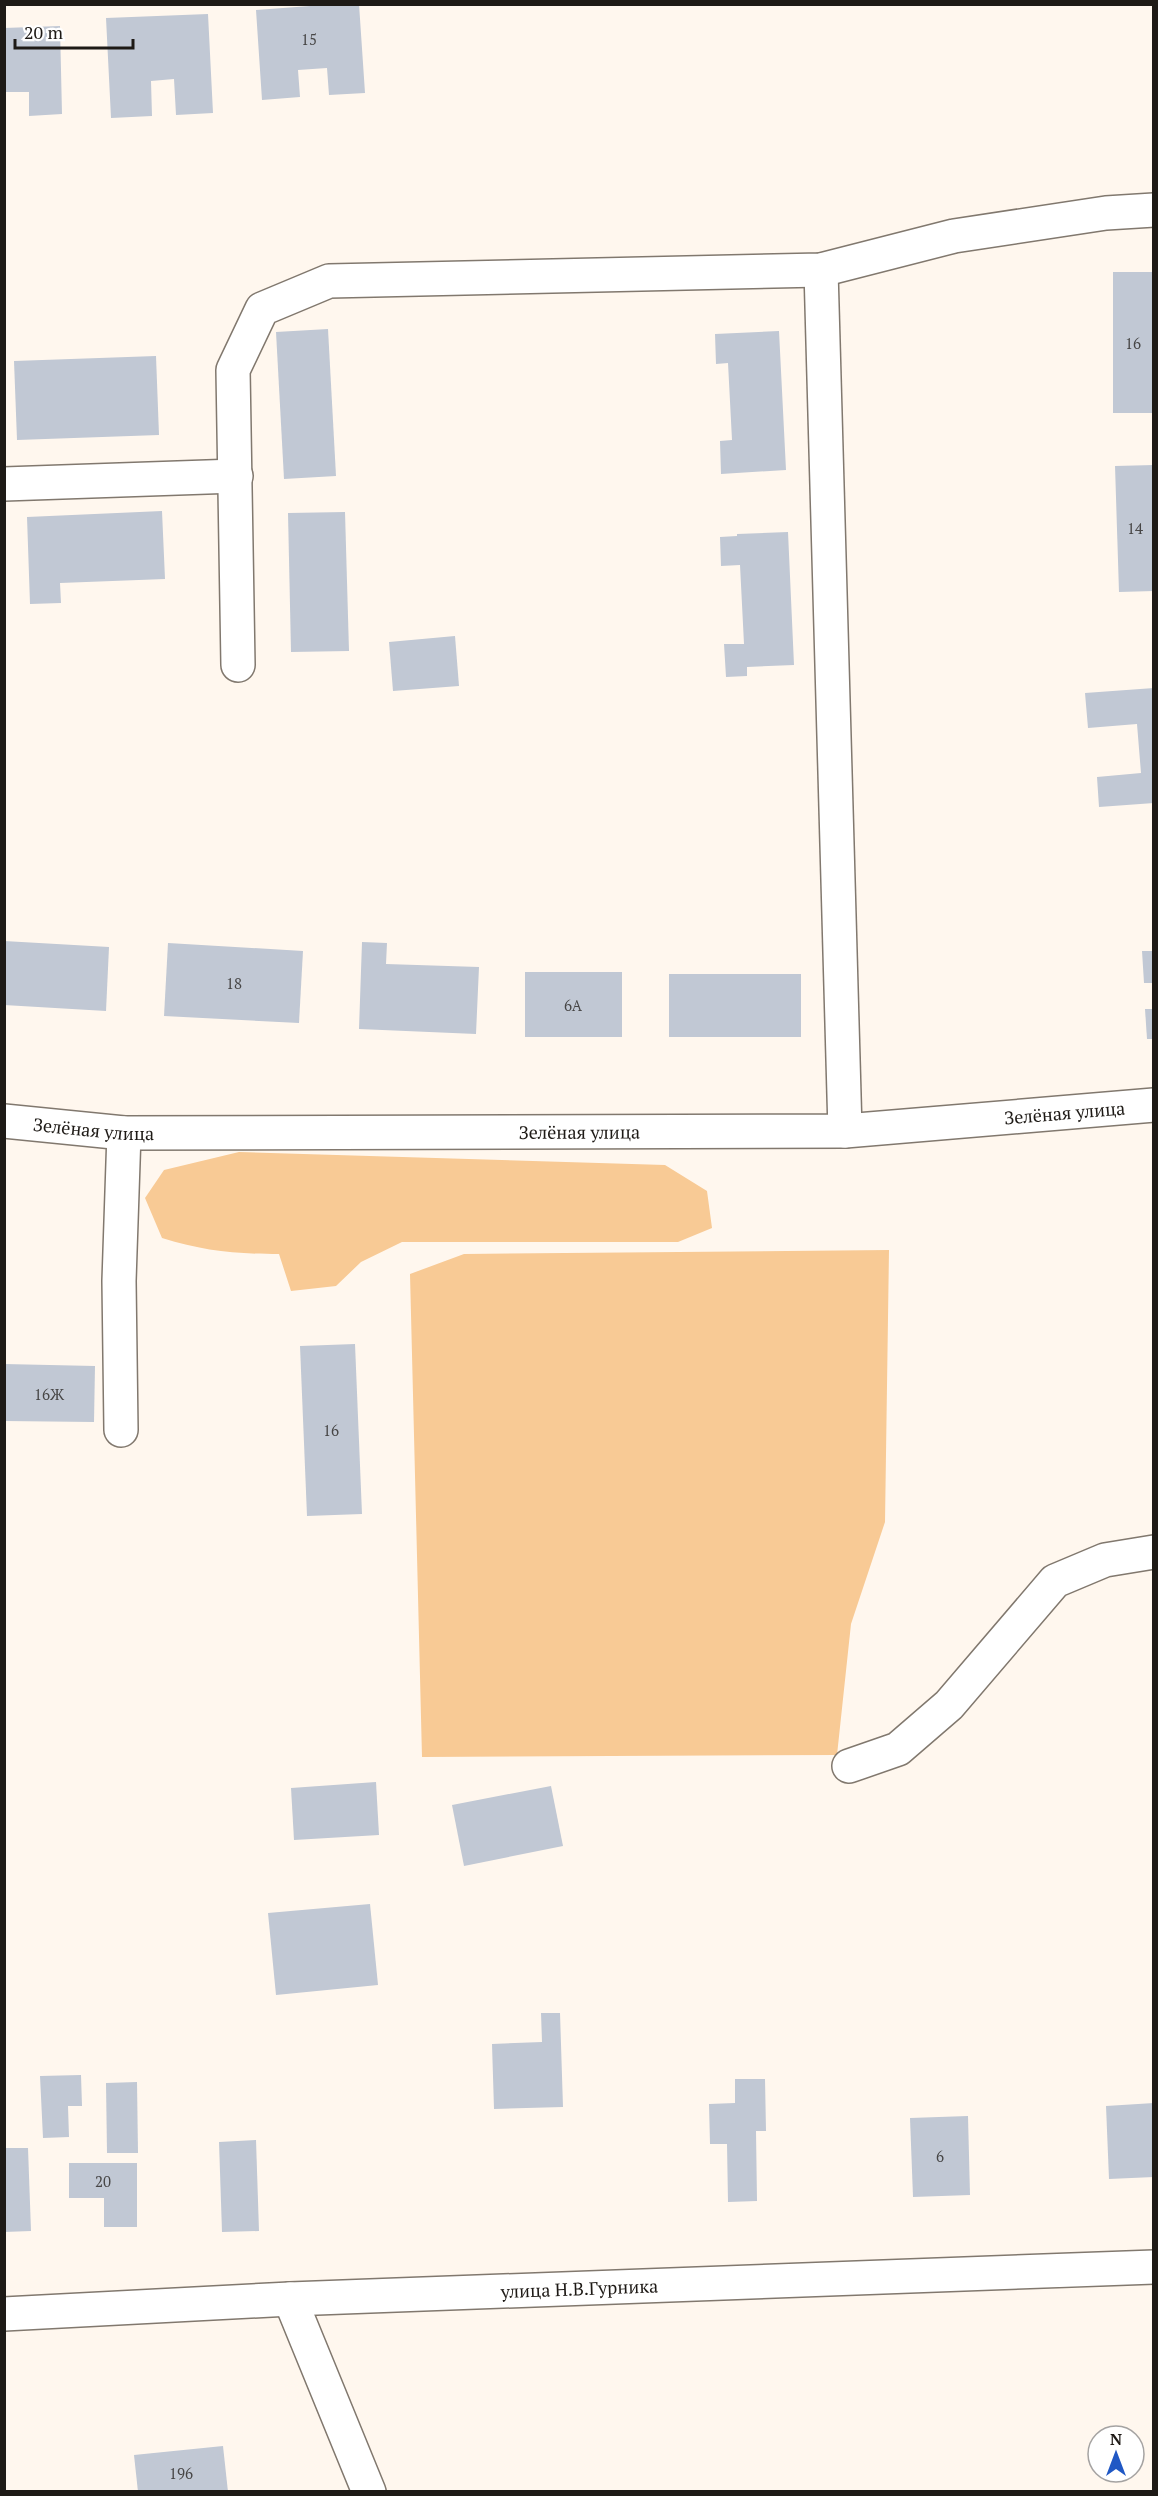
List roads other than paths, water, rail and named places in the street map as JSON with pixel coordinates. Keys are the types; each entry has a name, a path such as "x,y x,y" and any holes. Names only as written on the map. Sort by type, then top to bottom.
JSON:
{"street":[{"path":"238,665 233,370 262,309 329,281 821,270 954,236 1106,213 1154,210"},
{"path":"821,270 845,1131"},
{"path":"4,484 236,476"},
{"name":"Зелёная улица","path":"4,1120 124,1132 845,1131 1154,1105"},
{"path":"121,1430 119,1281 124,1132"},
{"path":"849,1766 897,1749 949,1705 1055,1581 1105,1560 1154,1552"},
{"name":"улица Н.В.Гурника","path":"4,2314 290,2299 1154,2267"},
{"path":"290,2299 369,2492"}]}
